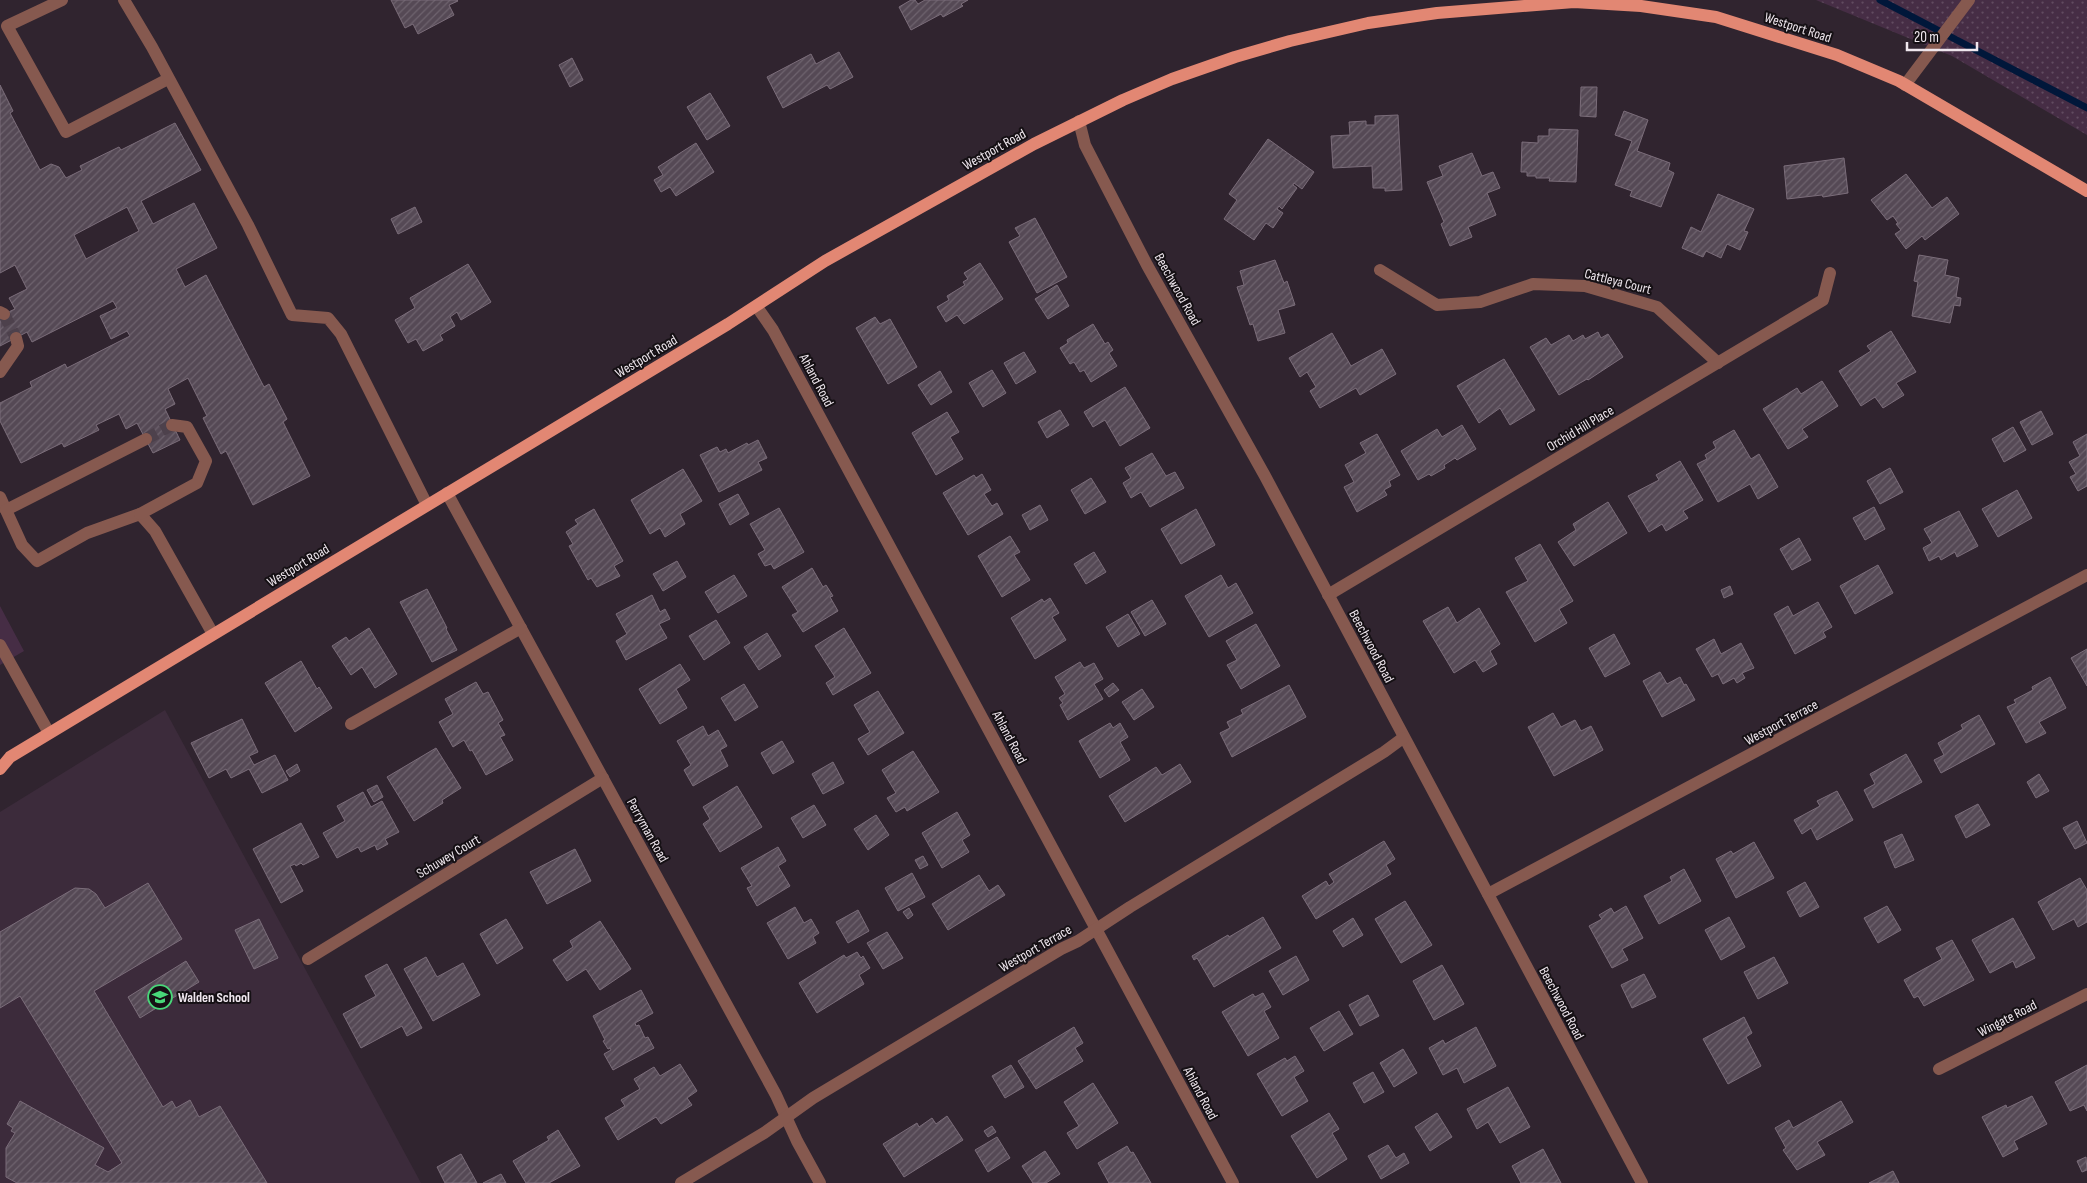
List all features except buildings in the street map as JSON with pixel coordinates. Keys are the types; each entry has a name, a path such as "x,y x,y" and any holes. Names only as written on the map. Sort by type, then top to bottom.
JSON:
{"main road":[{"name":"Westport Road","path":"0,769 5,757 49,733 757,307 826,261 1034,144 1079,121 1172,79 1235,57 1290,41 1368,23 1511,4 1574,2 1641,6 1716,17 1837,55 1906,85 2087,191"}],"street":[{"path":"62,0 8,26 66,132 168,79"},
{"path":"124,0 152,46 248,225 292,315 328,318 341,334 428,505"},
{"path":"1906,85 1969,0"},
{"name":"Beechwood Road","path":"1079,121 1085,145 1147,265 1265,476 1403,738 1642,1183"},
{"name":"Cattleya Court","path":"1380,270 1436,304 1480,302 1534,284 1585,286 1657,307 1718,363"},
{"name":"Orchid Hill Place","path":"1328,595 1823,300 1830,273"},
{"name":"Ahland Road","path":"757,307 773,330 1233,1183"},
{"path":"0,372 18,346 16,338"},
{"path":"0,497 22,545 37,561 87,533 140,514 197,483 206,461 187,427 172,425"},
{"path":"6,510 146,439"},
{"name":"Perryman Road","path":"447,492 776,1094 797,1141 820,1183"},
{"path":"140,514 155,531 212,634"},
{"name":"Westport Terrace","path":"1488,894 2087,575"},
{"path":"351,724 521,628"},
{"path":"0,644 49,733"},
{"name":"Westport Terrace","path":"682,1183 787,1117 812,1098 1060,949 1096,930 1130,906 1375,757 1403,738"},
{"name":"Schuwey Court","path":"308,959 603,778"},
{"name":"Wingate Road","path":"1939,1069 2087,994"}],"shaded area":[{"path":"1816,0 2087,0 2087,135 1952,56"},
{"path":"0,606 24,651 0,665"},
{"name":"Walden School","path":"165,710 421,1183 0,1183 0,812"}],"waterway":[{"path":"1880,0 2087,108"}],"tunnel":[{"path":"4,314 16,338"},
{"path":"146,439 172,425"}],"place":[{"name":"Walden School","path":"160,997"}]}
